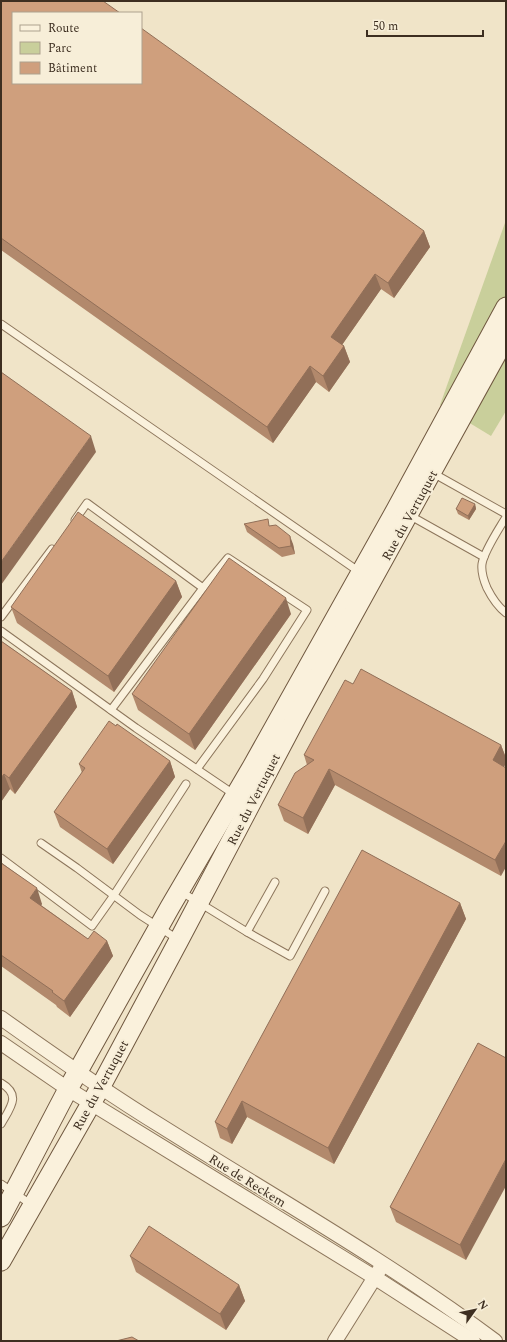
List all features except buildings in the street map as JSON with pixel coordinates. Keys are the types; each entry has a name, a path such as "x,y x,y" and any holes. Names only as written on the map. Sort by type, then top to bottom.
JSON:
{"street":[{"name":"Rue du Vertuquet","path":"426,469 506,307"},
{"name":"Rue du Vertuquet","path":"1,1261 91,1103 199,903 243,800 426,469 506,337"},
{"name":"Rue du Vertuquet","path":"1,1217 7,1189 68,1090 159,927 180,891 243,800"},
{"name":"Rue de Reckem","path":"1,1018 160,1126 447,1305 495,1341"},
{"name":"Rue de Reckem","path":"1,1043 68,1090 374,1277 474,1341"},
{"path":"335,1341 383,1264"}],"lane":[{"path":"1,324 366,576"},
{"path":"426,469 506,516 484,557 482,570 487,587 494,601 506,613"},
{"path":"69,528 88,503 203,588"},
{"path":"402,512 484,557"},
{"path":"1,617 55,546"},
{"path":"111,710 203,588 228,558 307,610 263,679 197,769"},
{"path":"1,631 111,710 243,800"},
{"path":"1,858 92,926 114,895 186,784"},
{"path":"41,843 140,915 179,940"},
{"path":"248,932 275,882"},
{"path":"180,891 290,956 325,891"},
{"path":"1,1083 7,1086 13,1096 14,1103 1,1124"},
{"path":"7,1189 33,1205"}],"green space":[{"path":"506,220 506,411 491,436 440,405"}]}
